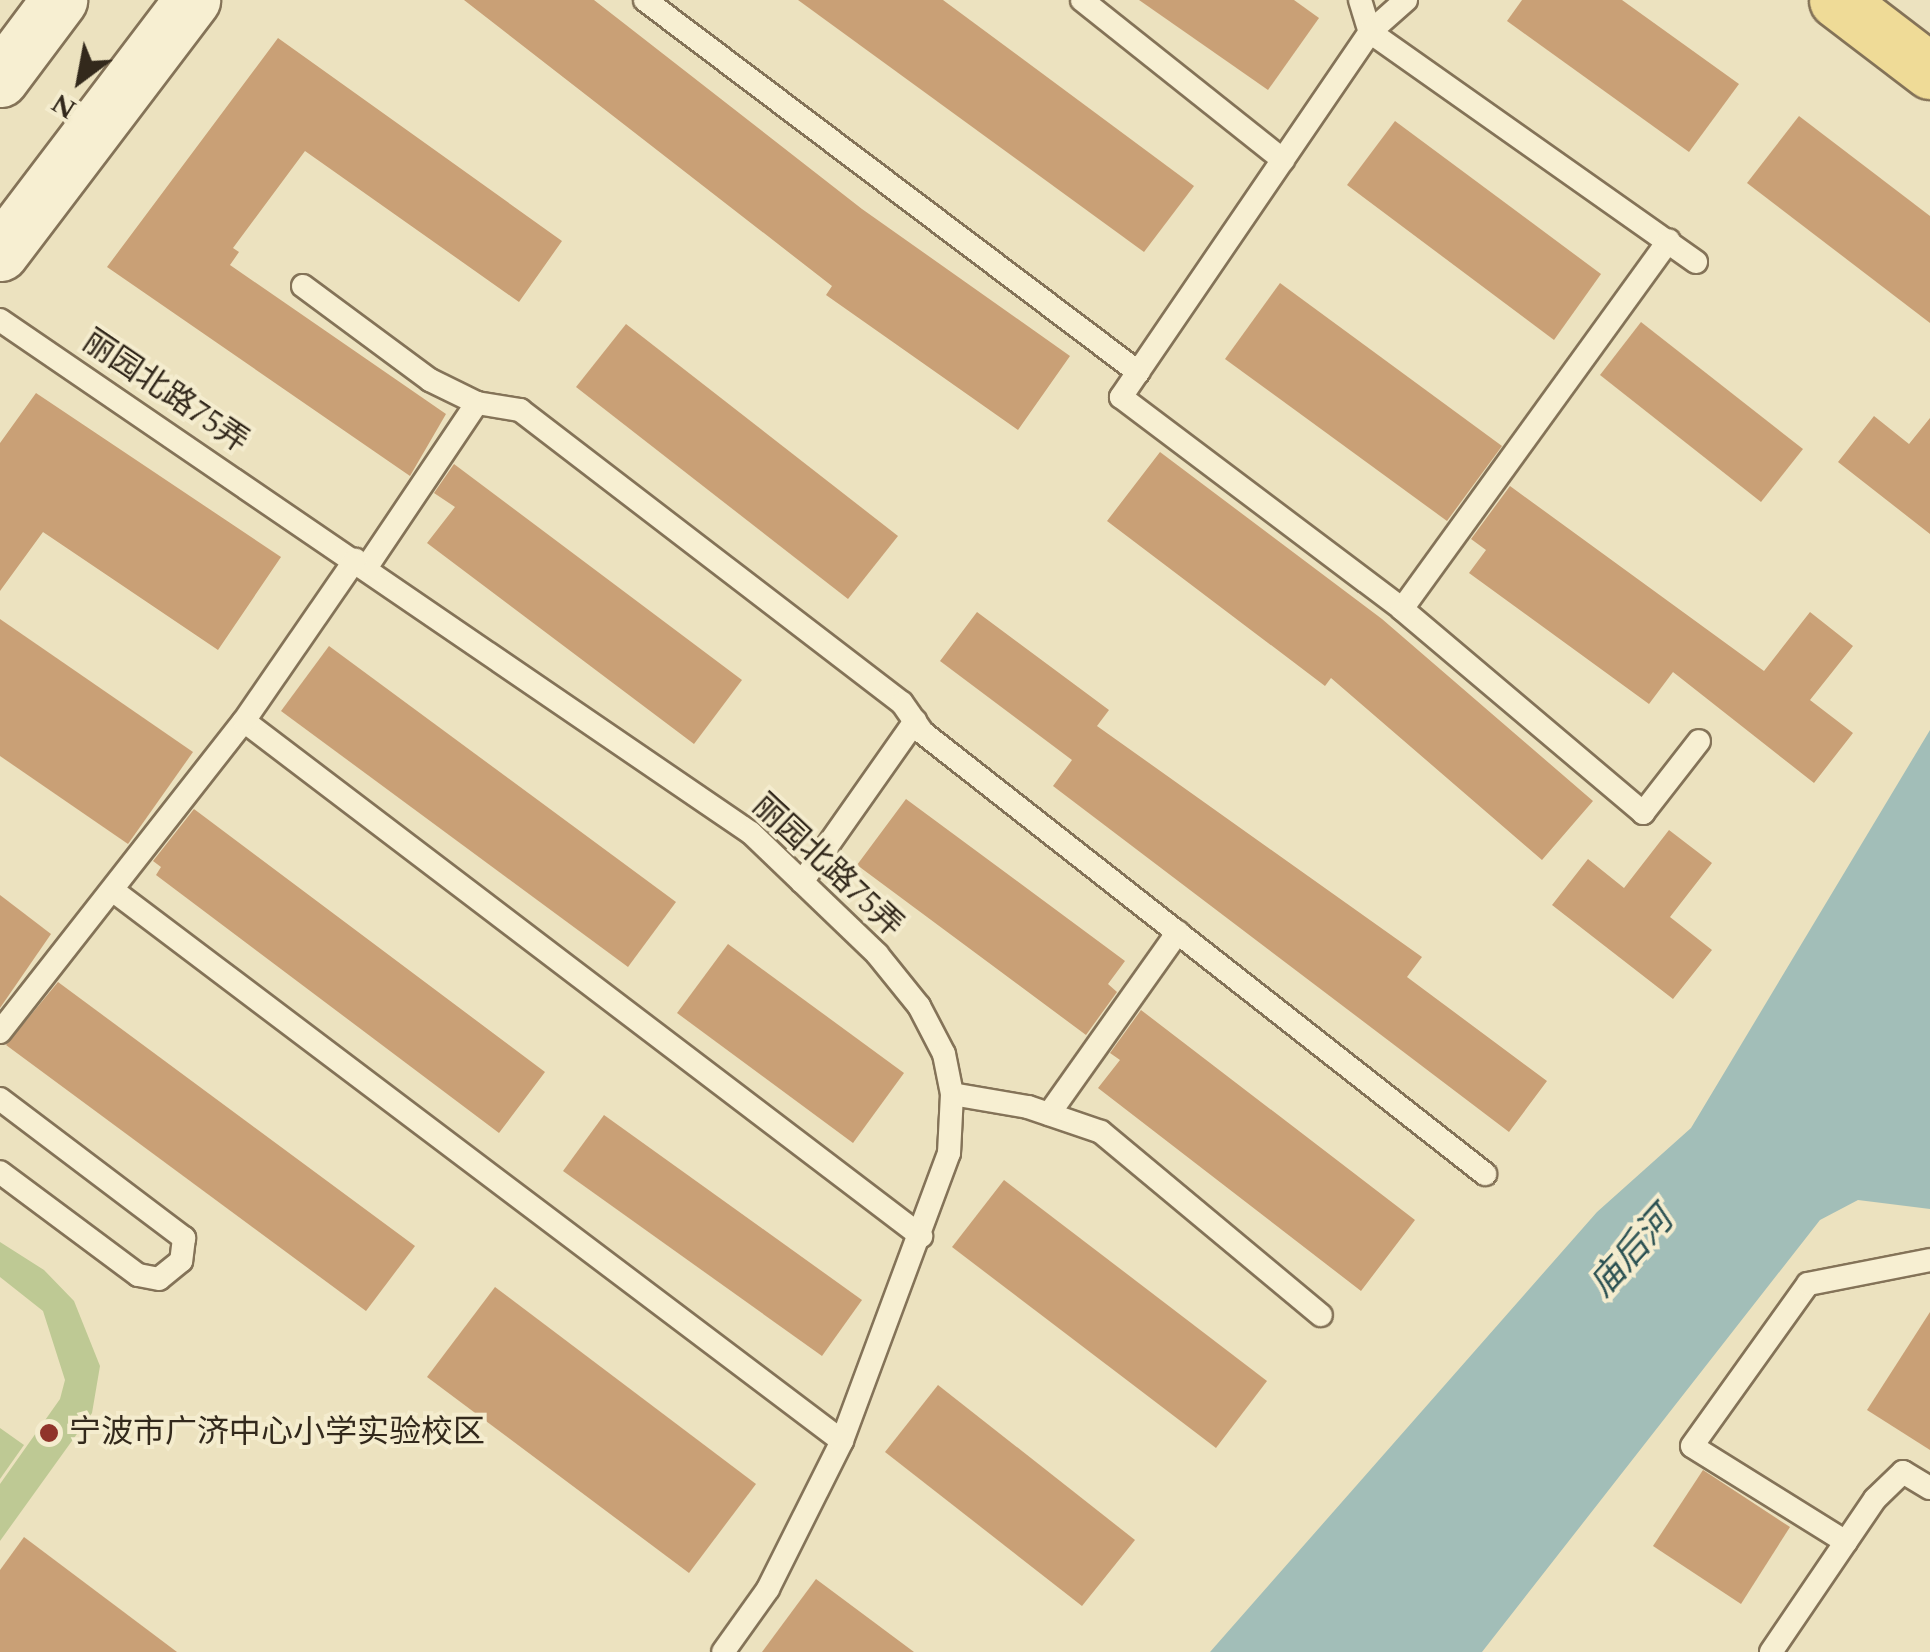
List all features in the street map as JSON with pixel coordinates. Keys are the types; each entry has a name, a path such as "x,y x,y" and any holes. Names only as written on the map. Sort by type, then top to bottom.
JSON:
{"main road":[{"path":"0,79 60,0"},
{"path":"0,253 192,0"},
{"path":"1838,0 1930,71"}],"lane":[{"path":"645,0 1138,372"},
{"path":"1082,0 1283,160"},
{"path":"1360,0 1370,32 1696,262"},
{"path":"1406,0 1370,32 1121,397 1402,610 1643,813 1699,741"},
{"path":"1402,610 1669,240"},
{"path":"304,286 430,380 478,403 520,410 902,703 914,721 1484,1174"},
{"name":"丽园北路75弄","path":"0,320 752,832 919,1006 944,1054 952,1094 949,1153 842,1441 768,1590 723,1652"},
{"path":"0,1032 115,892 478,403"},
{"path":"802,882 914,721"},
{"path":"244,722 921,1236"},
{"path":"115,892 842,1441"},
{"path":"1049,1114 1178,932"},
{"path":"952,1094 1049,1114 1101,1132 1321,1315"},
{"path":"0,1099 184,1238 181,1261 159,1279 138,1275 0,1172"},
{"path":"1846,1542 1692,1446 1808,1284 1930,1260"},
{"path":"1770,1652 1846,1542 1904,1472 1930,1488"}],"green space":[{"path":"0,1242 44,1270 74,1301 100,1366 92,1413 0,1541 0,1484 60,1399 65,1380 43,1311 0,1277"},
{"path":"0,1428 24,1445 0,1479"}],"water":[{"name":"庙后河","path":"1930,730 1930,1209 1858,1200 1820,1220 1482,1652 1210,1652 1597,1212 1691,1128"}],"building":[{"path":"464,0 594,0 862,209 1070,356 1018,430 826,295 832,286"},
{"path":"798,0 943,0 1194,186 1144,252"},
{"path":"1139,0 1294,0 1319,18 1268,90"},
{"path":"1522,0 1622,0 1739,84 1689,152 1507,21"},
{"path":"278,38 562,241 519,302 305,151 233,248 239,252 230,265 446,414 410,476 107,267"},
{"path":"1799,116 1930,216 1930,323 1747,183"},
{"path":"1395,121 1601,274 1554,340 1347,185"},
{"path":"1280,283 1502,446 1447,521 1225,359"},
{"path":"1641,322 1803,449 1761,502 1600,375"},
{"path":"626,324 898,536 848,599 576,387"},
{"path":"36,393 281,557 218,650 43,532 0,591 0,443"},
{"path":"1874,416 1909,444 1930,418 1930,534 1838,462"},
{"path":"1160,452 1382,619 1593,801 1542,860 1331,678 1325,686 1107,521"},
{"path":"454,464 742,680 694,744 427,543 455,507 434,493"},
{"path":"1510,486 1764,671 1810,612 1853,646 1810,700 1853,733 1814,783 1673,672 1649,704 1469,573 1486,550 1471,539"},
{"path":"977,612 1109,710 1097,726 1422,957 1407,977 1547,1081 1509,1132 1053,786 1072,760 940,661"},
{"path":"0,619 193,752 128,844 0,756"},
{"path":"329,646 676,902 628,967 281,711"},
{"path":"906,799 1125,961 1108,984 1117,992 1086,1035 857,865"},
{"path":"194,809 545,1072 499,1133 156,875 161,867 153,861"},
{"path":"1669,830 1712,863 1670,917 1712,950 1673,999 1552,905 1588,859 1624,888"},
{"path":"0,895 51,934 0,1008"},
{"path":"728,944 904,1073 853,1143 677,1013"},
{"path":"58,982 415,1246 366,1311 6,1045"},
{"path":"1141,1010 1415,1220 1361,1291 1098,1088 1120,1060 1110,1053"},
{"path":"604,1115 862,1300 822,1356 563,1171"},
{"path":"1004,1180 1267,1381 1216,1448 952,1247"},
{"path":"495,1287 756,1484 689,1573 427,1377"},
{"path":"1930,1312 1930,1450 1867,1410"},
{"path":"938,1385 1135,1540 1082,1606 885,1452"},
{"path":"1703,1470 1790,1527 1741,1604 1653,1546"},
{"path":"24,1537 177,1652 0,1652 0,1570"},
{"path":"816,1579 914,1652 762,1652"}],"place":[{"name":"宁波市广济中心小学实验校区","path":"49,1433"}]}
